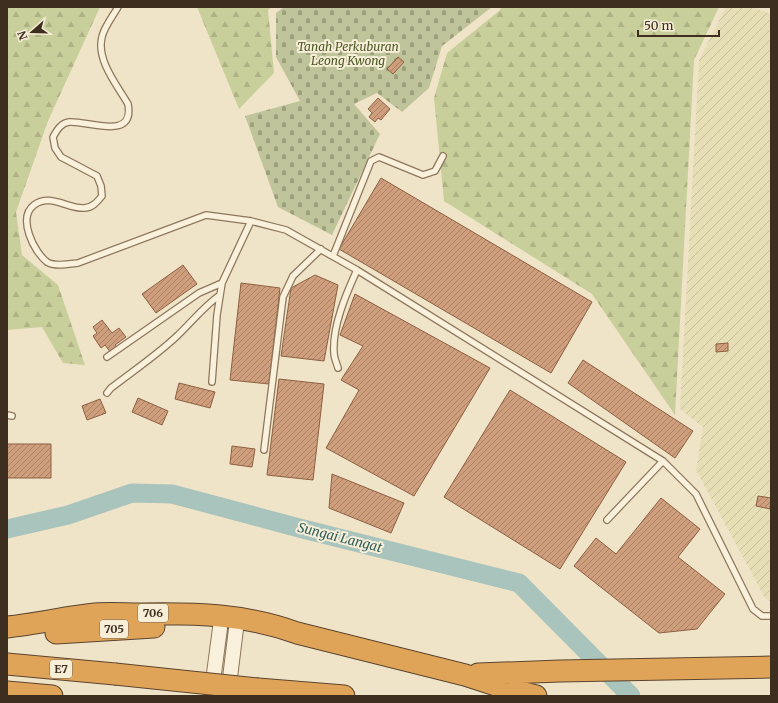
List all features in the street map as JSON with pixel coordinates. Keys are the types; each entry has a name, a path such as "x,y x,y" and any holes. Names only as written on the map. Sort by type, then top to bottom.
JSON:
{"highway":[{"name":"706","path":"7,627 95,614 203,614 249,619 275,625 297,633"},
{"name":"705","path":"7,633 47,633 153,627 228,628"},
{"path":"228,628 269,634 297,633 465,675 536,696"},
{"name":"E7","path":"7,664 344,696"},
{"path":"465,675 560,671 771,667"},
{"name":"E7","path":"7,692 52,696"}],"street":[{"path":"211,696 228,628"},
{"path":"228,628 228,696"}],"lane":[{"path":"118,7 102,36 100,48 103,60 128,104 129,113 126,120 120,125 113,127 68,122 59,127 53,137 55,148 61,157 96,176 101,186 102,196 95,204 85,208 54,201 42,201 33,206 27,214 26,226 29,236 48,262 61,265 78,263 206,215 251,221 286,230 357,270 663,461 696,494 753,609 762,616 771,616"},
{"path":"332,256 371,161 379,157 423,175 434,171 443,156"},
{"path":"212,382 217,316 222,283 251,221"},
{"path":"264,450 283,297 293,276 321,249"},
{"path":"338,368 334,355 334,338 344,297 357,270"},
{"path":"107,357 199,293 222,283"},
{"path":"107,393 111,388 152,358 177,336 208,303 220,295"},
{"path":"607,520 663,461"}],"shaded area":[{"path":"726,7 752,7 771,14 771,602 765,598 696,470 703,427 680,409 699,60"}],"green space":[{"path":"7,7 100,7 48,121 16,212 22,255 58,285 85,365 63,363 42,327 7,330"},
{"path":"197,7 271,7 268,10 274,73 239,109"},
{"name":"Tanah Perkuburan Leong Kwong","path":"284,7 492,7 442,46 429,88 402,112 377,93 354,104 380,134 332,235 278,207 245,116 300,101 276,57 276,13"},
{"path":"502,7 719,7 694,60 675,415 592,294 444,201 434,98 447,53"}],"building":[{"path":"398,57 404,62 393,74 387,69"},
{"path":"378,98 390,109 381,120 378,118 375,122 369,117 372,113 368,109"},
{"path":"381,178 592,302 551,373 339,249"},
{"path":"183,265 197,284 156,313 142,294"},
{"path":"315,275 338,285 324,361 281,356 291,288"},
{"path":"241,283 280,288 269,384 230,380"},
{"path":"355,294 490,368 414,496 326,448 359,390 341,380 363,346 340,335"},
{"path":"102,320 112,333 119,328 126,337 115,345 117,348 111,353 105,345 101,348 93,336 97,333 93,327"},
{"path":"728,343 728,351 716,352 716,344"},
{"path":"583,360 693,431 675,458 568,383"},
{"path":"279,379 324,384 313,480 267,475"},
{"path":"179,383 215,392 210,408 175,399"},
{"path":"510,390 626,462 560,569 444,497"},
{"path":"138,398 168,411 162,425 132,412"},
{"path":"100,399 106,413 87,420 82,406"},
{"path":"7,444 51,444 51,478 7,478"},
{"path":"232,446 255,449 252,467 230,464"},
{"path":"332,474 404,503 391,533 329,508"},
{"path":"758,496 771,498 770,509 756,506"},
{"path":"661,498 700,529 678,557 725,594 697,629 659,633 574,566 596,538 616,554"}],"waterway":[{"name":"Sungai Langat","path":"7,529 68,515 132,493 172,494 303,529 519,583 631,696"}]}
